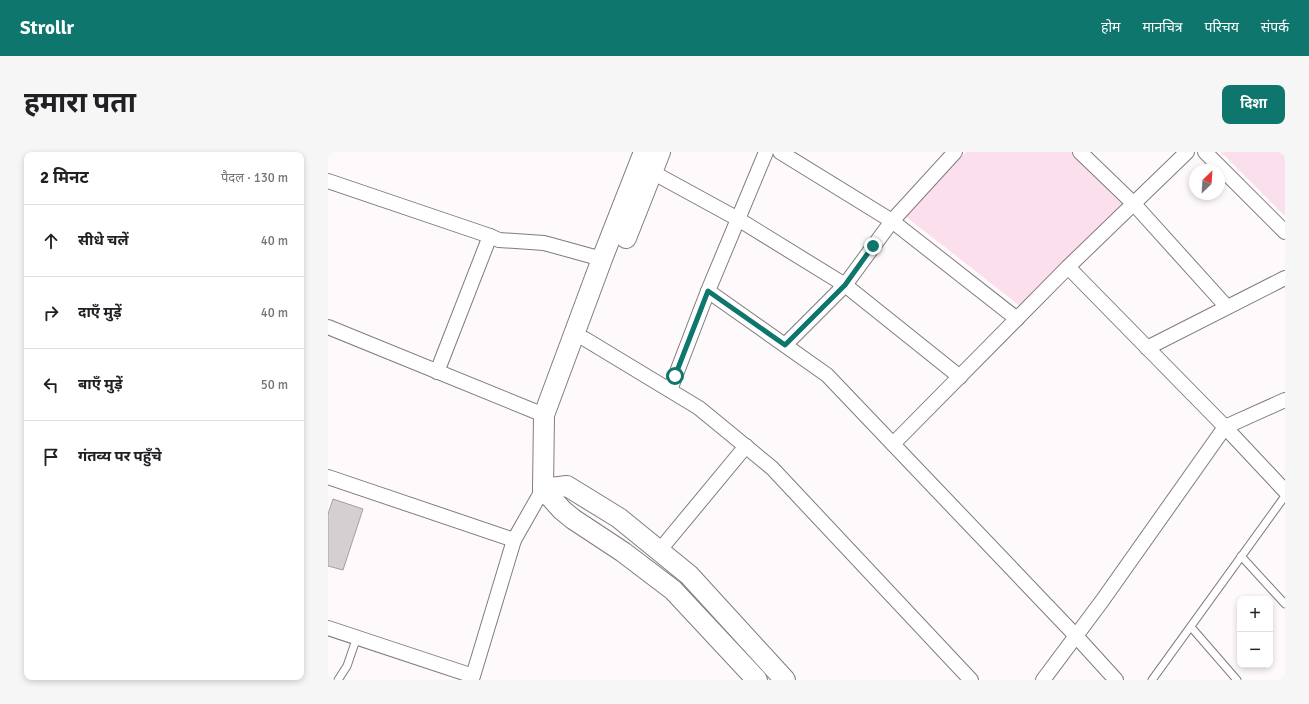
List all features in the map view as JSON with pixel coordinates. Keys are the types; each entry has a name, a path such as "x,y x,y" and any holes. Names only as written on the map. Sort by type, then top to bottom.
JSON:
{"street":[{"path":"328,628 472,678 514,540 543,490 543,421 602,259 644,152"},
{"path":"543,421 558,406 660,152"},
{"path":"670,390 708,291 766,152"},
{"path":"780,152 892,220 1017,319"},
{"path":"1080,152 1134,204 1227,307"},
{"path":"893,444 1068,267 1187,152"},
{"path":"1205,152 1285,232"},
{"path":"785,345 845,285 892,220 950,153"},
{"path":"652,172 738,219 845,285 960,377"},
{"path":"328,181 499,240 544,243 602,259"},
{"path":"437,372 490,236"},
{"path":"1068,267 1225,427 1285,491"},
{"path":"1148,348 1285,278"},
{"path":"708,291 827,374 1116,680"},
{"path":"328,327 437,372 543,421"},
{"path":"585,338 699,408 772,468 972,680"},
{"path":"1043,680 1225,427 1285,400"},
{"path":"659,551 746,446"},
{"path":"328,477 514,540"},
{"path":"543,490 567,486 619,518 689,575 785,680"},
{"path":"543,490 573,519 623,552 673,590 756,680"}],"lane":[{"path":"1152,680 1285,496"},
{"path":"1241,556 1285,604"},
{"path":"1191,627 1237,680"},
{"path":"338,680 347,666 357,637"}],"shaded area":[{"path":"966,152 1071,152 1124,203 1020,306 905,216"},
{"path":"1221,152 1285,152 1285,216"}],"building":[{"path":"333,499 363,509 343,570 328,566 328,514"}],"route":[{"path":"675,376 708,291 785,345 845,285 873,246"}]}
